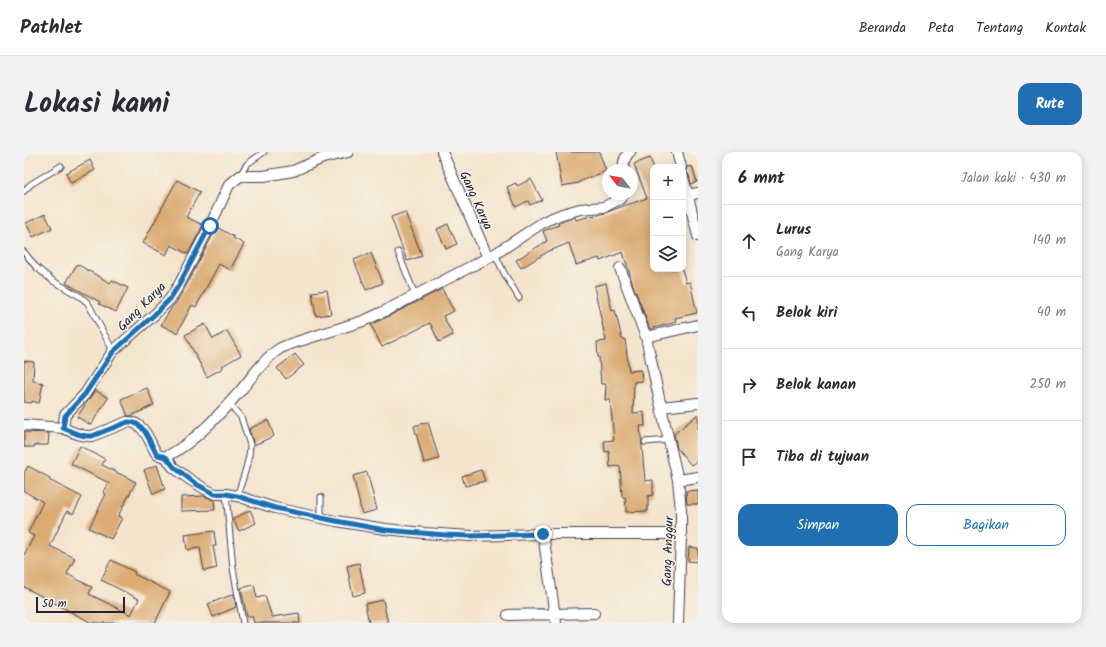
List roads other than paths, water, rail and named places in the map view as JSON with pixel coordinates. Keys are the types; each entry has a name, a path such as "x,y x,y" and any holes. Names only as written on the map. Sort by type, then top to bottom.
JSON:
{"street":[{"path":"240,176 264,176 293,171 323,158 348,152"},
{"name":"Gang Karya","path":"442,152 491,256"},
{"path":"624,164 626,156 630,152"},
{"path":"677,152 679,164"},
{"name":"Gang Karya","path":"63,428 65,416 85,394 113,352 170,299 210,226 229,185 240,176"},
{"path":"686,190 698,236"},
{"path":"687,195 698,193"},
{"path":"166,457 191,441 207,427 229,404 266,360 279,349 290,344 363,321 383,312 491,256 545,222 580,209 604,207 618,200"},
{"name":"Gang Anggur","path":"620,268 646,337 678,480 681,510 678,623"},
{"path":"646,337 698,325"},
{"path":"661,407 698,403"},
{"path":"24,425 63,428 87,437 128,422 133,422 142,427 158,455 166,457 174,467 196,484 215,494 237,496 275,508 385,530 470,536 543,534 681,534"},
{"path":"678,480 698,477"},
{"path":"543,534 555,618"},
{"path":"508,615 555,618 594,613"}],"lane":[{"path":"240,176 246,164 264,152"},
{"path":"24,191 31,184 61,166"},
{"path":"24,252 36,267 53,281 81,297 88,303 113,352"},
{"path":"398,252 415,295"},
{"path":"491,256 504,273 519,298"},
{"path":"229,404 241,416 250,445 246,467 237,496"},
{"path":"644,442 669,440"},
{"path":"226,494 233,568 243,623"},
{"path":"321,497 321,517"}]}
